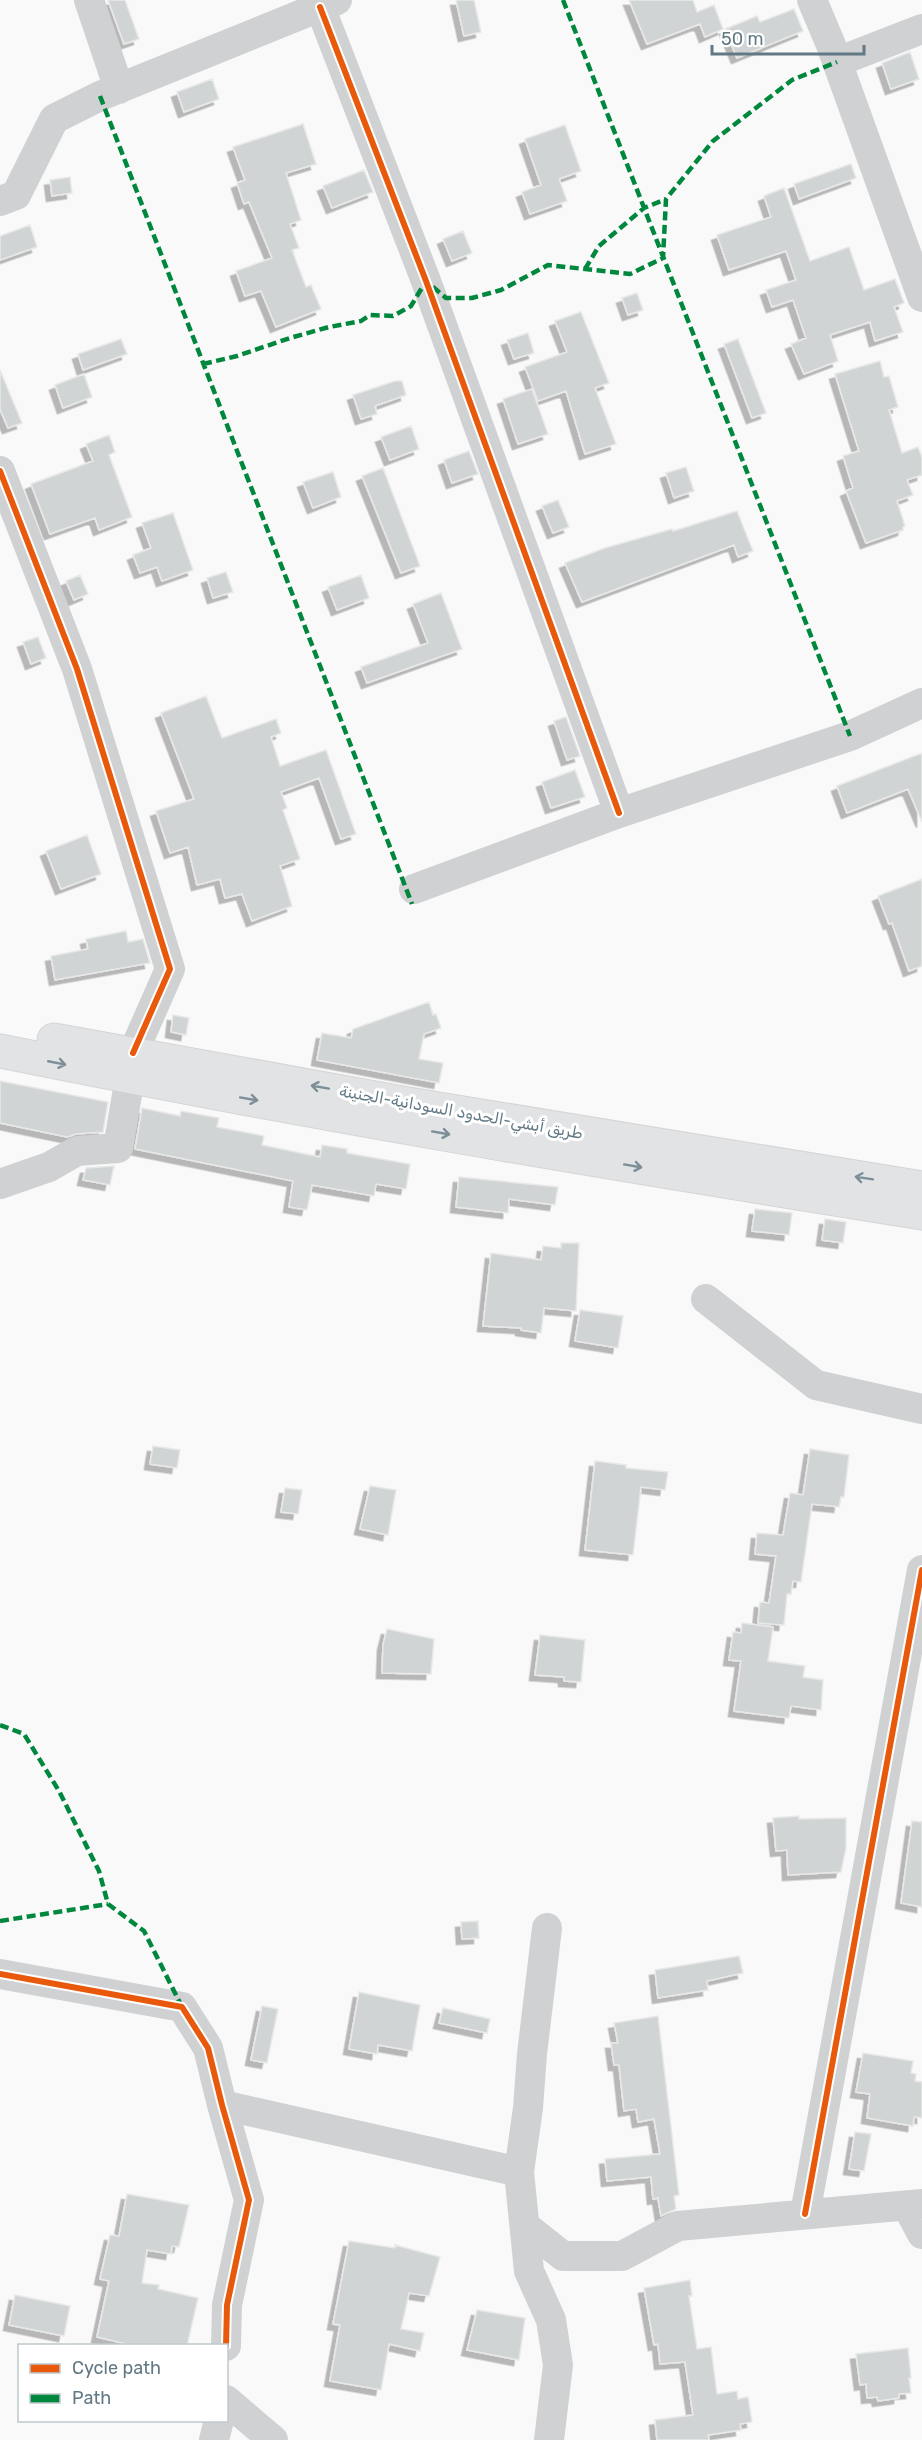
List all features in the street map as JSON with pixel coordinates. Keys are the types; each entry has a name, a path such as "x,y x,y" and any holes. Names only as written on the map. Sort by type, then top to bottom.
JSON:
{"highway":[{"name":"طريق أبشي-الحدود السودانية-الجنينة","path":"0,1031 132,1065 408,1104 922,1188"},
{"path":"0,1051 132,1065 688,1176 922,1213"}],"street":[{"path":"88,0 119,89"},
{"path":"813,0 922,297"},
{"path":"0,201 16,195 54,118 119,89 329,4 426,281 619,813"},
{"path":"837,63 922,29"},
{"path":"0,471 77,669 170,969 132,1065 118,1148 77,1151 49,1167 0,1184"},
{"path":"414,889 619,813 850,736 922,703"},
{"path":"706,1299 816,1386 922,1409"},
{"path":"805,2214 922,1570"},
{"path":"547,1928 519,2172 529,2271 551,2320 558,2365 549,2440"},
{"path":"0,1974 182,2007 208,2048 249,2200 227,2305 226,2344"},
{"path":"222,2105 519,2172"},
{"path":"525,2226 562,2256 622,2256 678,2226 915,2205 922,2234"},
{"path":"228,2402 273,2440"},
{"path":"214,2440 219,2422"}],"building":[{"path":"108,0 125,0 139,39 124,44"},
{"path":"456,0 474,0 481,32 464,36"},
{"path":"629,0 693,0 697,12 714,5 723,29 705,37 700,24 647,44"},
{"path":"794,9 803,31 737,58 725,29 757,16 760,22"},
{"path":"910,52 919,79 891,89 882,63"},
{"path":"212,79 219,99 184,112 177,92"},
{"path":"303,124 316,164 286,173 301,220 290,224 299,248 292,250 306,287 311,285 321,309 276,327 261,291 245,296 236,271 272,258 249,202 244,204 237,183 245,180 233,147"},
{"path":"565,125 581,171 559,179 567,201 530,214 522,192 541,185 525,139"},
{"path":"851,164 856,178 799,199 794,184"},
{"path":"364,170 373,192 332,208 323,186"},
{"path":"70,177 72,193 52,196 50,180"},
{"path":"784,188 810,261 849,247 864,290 895,279 904,303 894,307 903,332 875,341 870,322 830,335 838,361 804,374 791,344 806,338 793,300 772,307 766,290 796,280 786,251 729,270 717,235 771,217 764,196"},
{"path":"30,225 37,247 0,260 0,236"},
{"path":"463,231 472,253 452,261 443,239"},
{"path":"637,293 643,310 628,315 622,298"},
{"path":"581,312 609,383 595,388 616,444 585,454 566,391 538,401 525,367 567,352 555,321"},
{"path":"528,333 534,353 514,359 507,340"},
{"path":"121,339 127,354 83,370 78,354"},
{"path":"738,339 766,413 752,418 724,344"},
{"path":"880,361 884,377 889,376 898,407 889,410 902,453 918,447 922,457 922,475 907,480 913,495 897,501 905,526 903,530 866,543 846,491 853,488 843,456 859,451 835,374"},
{"path":"0,370 22,423 8,428 0,409"},
{"path":"84,374 92,397 63,408 55,385"},
{"path":"395,381 402,381 406,395 375,406 377,414 361,419 353,395"},
{"path":"532,389 548,434 518,444 503,399"},
{"path":"411,426 419,449 390,460 381,437"},
{"path":"109,435 115,452 109,455 132,517 99,530 95,518 50,534 31,484 93,461 86,444"},
{"path":"469,451 478,474 452,483 444,460"},
{"path":"686,467 694,491 674,498 666,473"},
{"path":"383,468 420,566 401,573 362,476"},
{"path":"333,472 341,497 313,508 303,482"},
{"path":"558,500 569,527 553,533 542,506"},
{"path":"737,511 753,551 738,557 734,545 582,602 565,563 605,548 672,529 673,531"},
{"path":"173,513 193,570 162,581 157,567 140,573 133,555 151,548 142,523"},
{"path":"226,572 233,592 213,598 207,578"},
{"path":"80,575 88,594 74,600 66,581"},
{"path":"361,575 369,598 337,610 328,587"},
{"path":"441,593 462,649 367,683 361,667 428,643 413,604"},
{"path":"38,637 46,658 31,664 23,642"},
{"path":"206,696 222,738 276,719 281,733 271,737 280,766 326,750 356,834 341,839 319,778 281,792 287,808 283,810 300,859 280,866 292,906 252,921 242,894 225,898 220,879 197,885 188,847 170,853 156,811 194,799 161,713"},
{"path":"566,717 580,756 567,760 554,721"},
{"path":"922,753 922,822 908,789 847,813 837,786"},
{"path":"575,770 585,797 551,808 542,782"},
{"path":"87,835 101,874 61,889 46,851"},
{"path":"922,879 922,966 909,971 892,923 889,924 878,896"},
{"path":"126,931 128,942 143,939 150,963 55,980 51,956 88,949 86,939"},
{"path":"429,1002 433,1015 436,1014 441,1028 424,1034 419,1059 443,1063 439,1083 317,1060 322,1033 351,1038 353,1029"},
{"path":"173,1015 189,1018 186,1035 171,1032"},
{"path":"0,1081 108,1102 103,1132 67,1137 0,1123"},
{"path":"142,1108 180,1116 181,1111 219,1118 217,1127 264,1136 262,1145 320,1157 322,1145 347,1149 347,1153 410,1164 406,1189 376,1184 374,1196 312,1185 307,1210 289,1207 293,1181 135,1149"},
{"path":"114,1166 110,1185 83,1180 86,1168"},
{"path":"459,1177 558,1187 555,1205 509,1199 508,1213 456,1207"},
{"path":"755,1209 792,1213 789,1235 752,1231"},
{"path":"825,1219 846,1222 843,1243 822,1240"},
{"path":"561,1243 579,1243 576,1311 544,1308 541,1333 521,1330 521,1328 483,1326 491,1253 541,1260 543,1246 561,1248"},
{"path":"580,1310 623,1316 618,1348 575,1341"},
{"path":"153,1446 180,1450 177,1468 150,1464"},
{"path":"810,1449 849,1455 844,1497 841,1497 839,1507 812,1504 801,1582 793,1581 791,1594 787,1594 784,1625 758,1623 760,1602 769,1603 776,1556 755,1554 757,1533 783,1535 790,1493 803,1495"},
{"path":"595,1461 626,1465 626,1468 668,1472 665,1490 641,1487 633,1555 585,1550"},
{"path":"370,1486 396,1490 388,1535 360,1529"},
{"path":"285,1488 302,1490 298,1514 281,1512"},
{"path":"742,1623 773,1627 768,1661 805,1666 803,1677 823,1680 821,1710 791,1706 789,1718 734,1711 741,1661 729,1660 733,1632 741,1633"},
{"path":"387,1629 434,1639 431,1674 382,1673 383,1645"},
{"path":"540,1635 585,1640 581,1682 564,1681 564,1677 535,1675"},
{"path":"799,1816 799,1819 846,1818 846,1848 841,1872 788,1875 787,1850 776,1851 773,1818"},
{"path":"912,1821 922,1822 922,1907 901,1903"},
{"path":"478,1921 479,1938 462,1939 461,1922"},
{"path":"739,1956 743,1973 707,1981 708,1990 658,1998 655,1970"},
{"path":"359,1992 420,2005 412,2051 378,2045 377,2054 349,2049"},
{"path":"262,2006 278,2009 267,2063 251,2060"},
{"path":"443,2008 490,2019 487,2033 439,2023"},
{"path":"658,2016 679,2195 674,2196 676,2209 661,2216 658,2198 653,2199 651,2177 607,2181 605,2159 660,2154 654,2119 638,2122 636,2109 624,2111 619,2065 614,2065 611,2043 618,2043 614,2023"},
{"path":"863,2053 913,2061 911,2073 916,2074 915,2081 922,2082 922,2118 914,2117 913,2126 867,2118 870,2094 856,2092"},
{"path":"855,2132 871,2134 864,2171 849,2169"},
{"path":"127,2194 189,2205 179,2247 172,2246 171,2254 147,2250 142,2283 159,2285 158,2289 198,2298 187,2344 127,2344 97,2337 109,2281 100,2279 110,2235 119,2236"},
{"path":"349,2241 395,2248 395,2245 440,2257 429,2296 409,2293 401,2329 424,2333 420,2351 389,2344 381,2390 330,2381 340,2325 333,2324"},
{"path":"690,2280 692,2296 689,2296 697,2349 711,2347 717,2394 737,2391 738,2399 748,2397 752,2422 740,2424 741,2430 708,2435 709,2440 657,2440 655,2420 693,2415 685,2362 660,2364 658,2344 654,2345 644,2288"},
{"path":"15,2295 70,2306 64,2336 9,2325"},
{"path":"477,2310 525,2318 519,2360 467,2350"},
{"path":"908,2348 911,2393 899,2394 899,2398 878,2401 877,2397 867,2398 866,2384 860,2385 856,2354"}],"marked path":[{"path":"563,0 850,736"},
{"path":"203,364 237,356 329,327 361,321 370,315 393,316 411,306 426,281 446,298 472,298 501,290 548,265 630,274 663,258 666,199 713,141 792,80 837,62"},
{"path":"100,96 412,904"},
{"path":"585,269 599,246 644,208 666,199"},
{"path":"0,1725 24,1734 59,1791 99,1871 108,1904 144,1931 182,2007"},
{"path":"0,1921 108,1904"}],"cycle path":[{"path":"320,7 426,281 619,813"},
{"path":"0,471 77,669 170,969 133,1053"},
{"path":"805,2214 922,1570"},
{"path":"0,1974 182,2007 208,2048 249,2200 227,2305 226,2344"}]}
